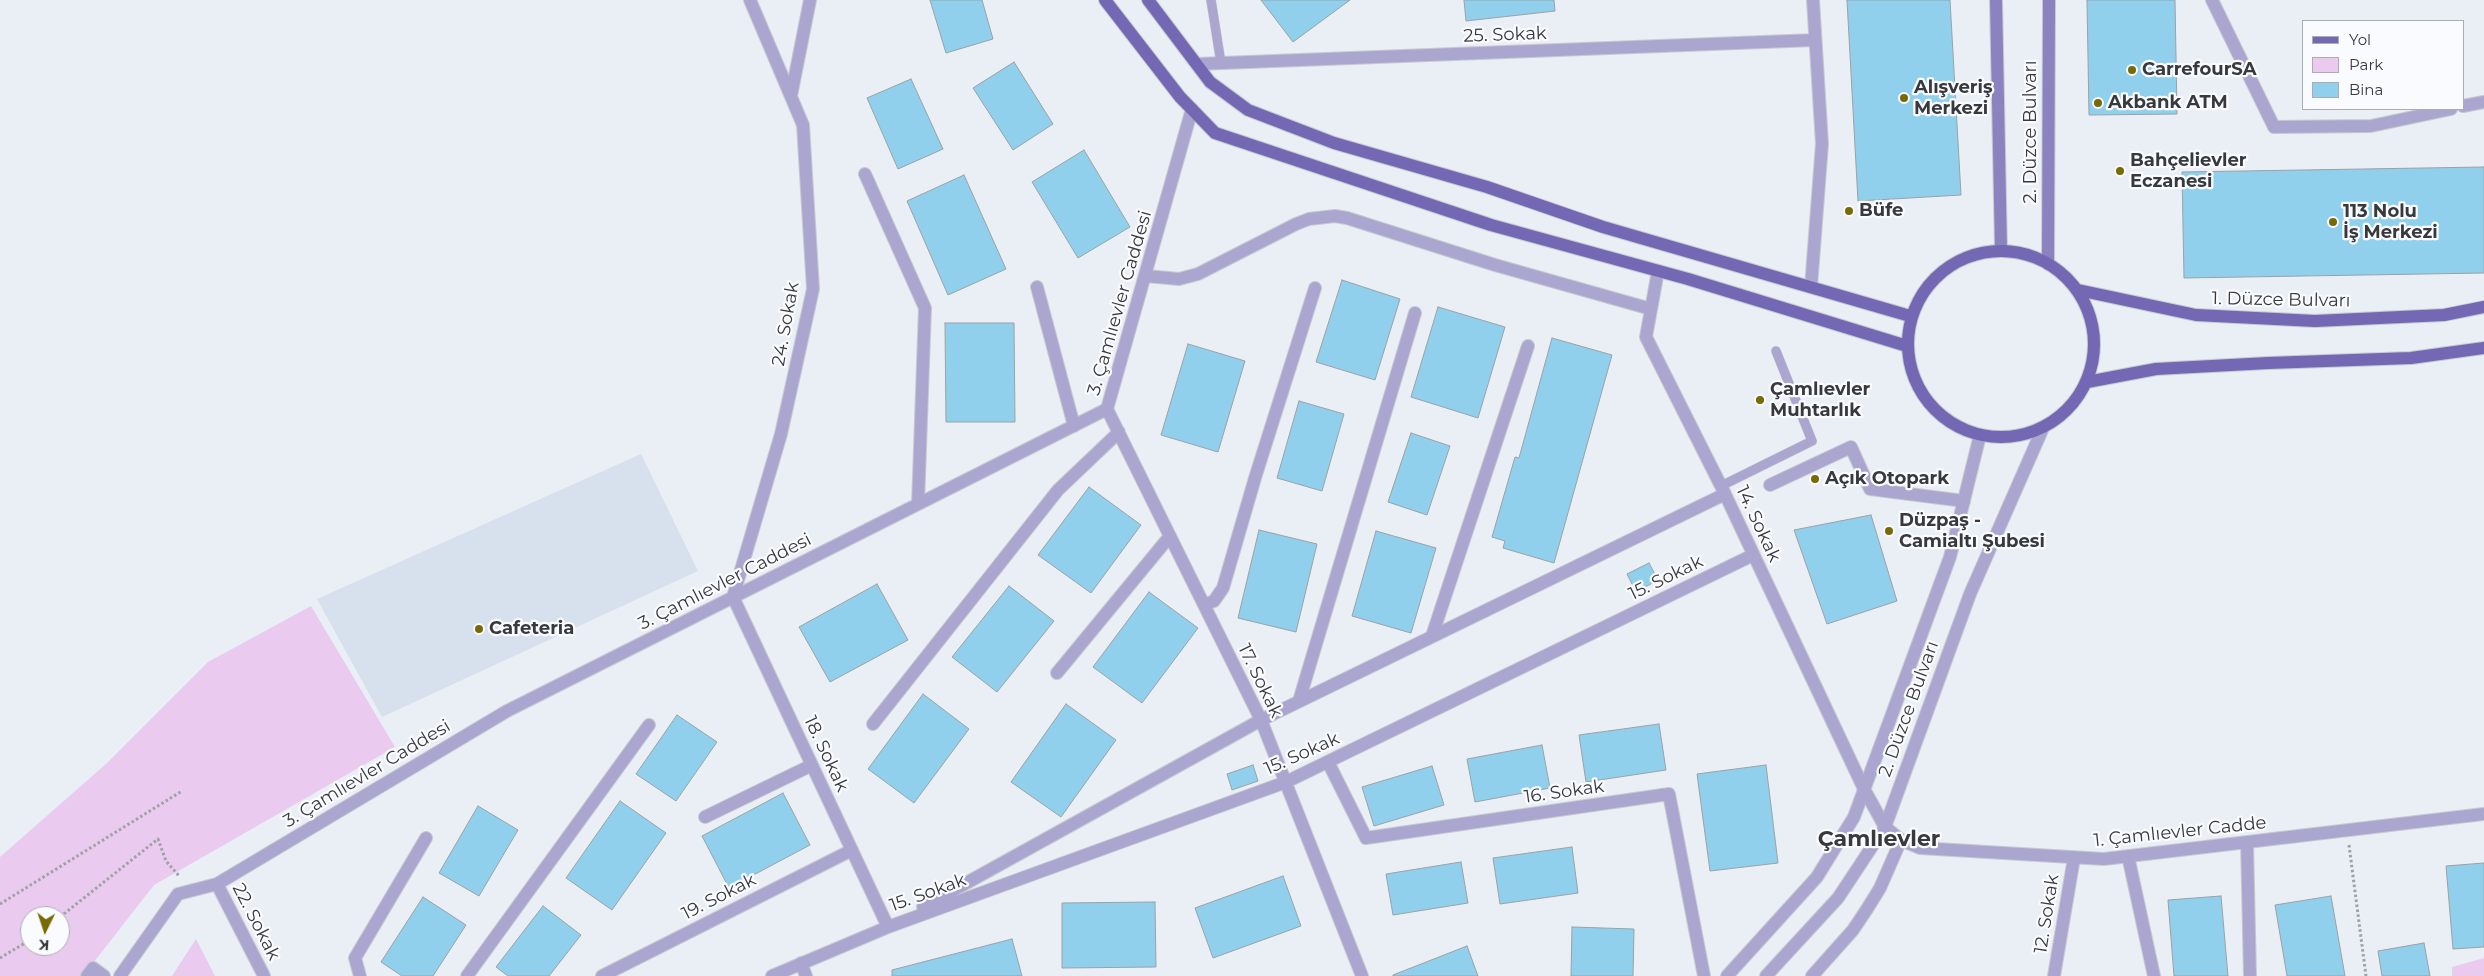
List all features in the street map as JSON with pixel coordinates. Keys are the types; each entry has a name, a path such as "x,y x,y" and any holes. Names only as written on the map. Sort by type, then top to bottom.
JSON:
{"main road":[{"path":"1105,0 1180,97 1215,132 1491,225 1658,271 1906,346"},
{"path":"1148,0 1210,82 1248,110 1334,143 1487,187 1602,227 1910,316"},
{"name":"2. Düzce Bulvarı","path":"1996,0 2001,250"},
{"name":"2. Düzce Bulvarı","path":"2048,264 2049,0"},
{"path":"2001,250 2031,254 2048,264 2058,269 2078,290 2092,319 2095,351 2087,382 2069,409 2043,428 2012,437 1980,435 1951,424 1928,403 1912,376 1906,346 1910,316 1924,289 1945,268 1972,254 2001,250"},
{"name":"1. Düzce Bulvarı","path":"2078,290 2196,316 2315,321 2444,315 2484,307"},
{"path":"2087,382 2156,369 2268,362 2411,358 2484,348"}],"street":[{"name":"24. Sokak","path":"733,597 781,434 813,290 803,125 750,0"},
{"path":"791,96 810,0"},
{"path":"1811,287 1822,144 1813,0"},
{"path":"2212,0 2274,127 2371,126 2446,110"},
{"name":"25. Sokak","path":"1197,64 1815,40"},
{"path":"2464,106 2484,102"},
{"name":"3. Çamlıevler Caddesi","path":"120,976 178,894 217,884 507,711 1108,409 1192,109"},
{"path":"865,174 924,308 918,504"},
{"path":"1146,276 1179,279 1198,274 1296,224 1309,219 1334,216 1347,218 1495,265 1651,310"},
{"name":"14. Sokak","path":"1658,271 1646,337 1723,490 1864,789 1885,827"},
{"path":"1037,287 1074,426"},
{"path":"1204,605 1214,601 1223,588 1255,478 1315,288"},
{"path":"1299,701 1415,313"},
{"path":"1432,636 1528,346"},
{"name":"17. Sokak","path":"1108,409 1261,720 1362,976"},
{"name":"2. Düzce Bulvarı","path":"1766,976 1838,898 1885,827 1970,594 2043,428"},
{"path":"873,724 1058,490 1119,432"},
{"name":"2. Düzce Bulvarı","path":"1727,976 1817,877 1854,817 1950,557 1980,435"},
{"path":"1770,486 1851,447 1870,489 1964,501"},
{"name":"15. Sokak","path":"888,927 1261,720 1723,490"},
{"path":"1057,672 1170,536"},
{"name":"15. Sokak","path":"888,927 1286,782 1753,555"},
{"name":"18. Sokak","path":"733,597 888,927"},
{"path":"467,976 649,725"},
{"name":"16. Sokak","path":"1328,762 1366,838 1669,794 1704,976"},
{"path":"705,817 812,765"},
{"name":"1. Çamlıevler Cadde","path":"1885,827 1901,840 1920,848 2104,859 2348,832 2484,814"},
{"path":"360,976 355,958 426,838"},
{"path":"1812,976 1853,930 1867,909 1880,888 1901,840"},
{"path":"2246,843 2250,976"},
{"name":"19. Sokak","path":"602,976 852,850"},
{"path":"2128,856 2154,976"},
{"name":"12. Sokak","path":"2054,976 2074,858"},
{"name":"22. Sokak","path":"217,884 264,976"},
{"path":"772,976 888,927"},
{"path":"802,963 806,976"},
{"path":"87,976 93,968 104,976"}],"lane":[{"path":"1211,0 1220,63"},
{"path":"1723,490 1812,441 1776,351"}],"path":[{"path":"0,904 182,791"},
{"path":"2348,832 2366,976"},
{"path":"70,909 158,840 166,860 191,890"},
{"path":"0,958 20,946"}],"shaded area":[{"path":"641,454 698,571 382,717 317,599"}],"green space":[{"path":"311,606 395,747 154,885 83,976 0,976 0,857 107,763 208,662"},
{"path":"196,939 215,976 172,976"},
{"path":"2484,958 2484,976 2452,976 2452,967"}],"building":[{"path":"930,0 982,0 993,39 946,53"},
{"path":"1261,0 1350,0 1293,42"},
{"path":"1464,0 1554,0 1555,11 1466,21"},
{"name":"Alışveriş Merkezi","path":"1847,0 1950,0 1961,195 1858,201"},
{"path":"2087,0 2175,0 2177,114 2089,115"},
{"path":"1014,62 1053,124 1013,150 973,88"},
{"path":"911,79 943,149 898,169 867,98"},
{"path":"1084,150 1130,227 1078,258 1032,182"},
{"name":"113 Nolu İş Merkezi","path":"2484,167 2484,273 2184,278 2182,172"},
{"path":"964,175 1006,269 948,295 907,201"},
{"path":"1342,280 1400,299 1375,380 1316,362"},
{"path":"1438,307 1505,327 1478,418 1411,397"},
{"path":"945,323 1014,323 1015,422 946,422"},
{"path":"1552,338 1612,355 1554,563 1503,548 1505,541 1492,537 1515,457 1519,458"},
{"path":"1188,344 1245,361 1218,452 1161,435"},
{"path":"1299,401 1344,414 1322,491 1277,478"},
{"path":"1411,433 1450,446 1427,515 1388,502"},
{"path":"1089,487 1141,525 1091,593 1038,555"},
{"path":"1871,515 1897,601 1827,624 1794,530"},
{"path":"1259,530 1317,544 1296,632 1238,618"},
{"path":"1376,531 1436,548 1411,633 1352,616"},
{"path":"1649,563 1658,580 1636,592 1627,574"},
{"path":"877,584 908,640 830,682 799,627"},
{"path":"1009,586 1054,621 997,692 952,657"},
{"path":"1149,592 1198,628 1142,703 1093,667"},
{"path":"923,694 969,729 914,803 868,769"},
{"path":"1066,704 1116,740 1061,817 1011,782"},
{"path":"677,715 717,742 676,801 636,774"},
{"path":"1659,724 1666,770 1586,782 1579,735"},
{"path":"1542,745 1550,788 1475,802 1467,759"},
{"path":"1253,765 1258,781 1232,790 1227,774"},
{"path":"1766,765 1778,863 1710,871 1697,774"},
{"path":"1432,766 1444,805 1374,826 1362,787"},
{"path":"783,793 810,845 729,888 702,836"},
{"path":"620,801 666,833 612,910 566,878"},
{"path":"478,806 518,830 479,896 439,873"},
{"path":"1572,847 1578,893 1500,904 1493,858"},
{"path":"1461,862 1468,903 1393,915 1386,874"},
{"path":"2484,863 2484,947 2453,949 2446,866"},
{"path":"1283,876 1301,926 1213,958 1195,908"},
{"path":"2221,896 2228,976 2174,976 2168,900"},
{"path":"2331,896 2345,976 2287,976 2275,905"},
{"path":"423,897 466,925 433,976 402,976 381,962"},
{"path":"1155,902 1156,967 1062,968 1062,903"},
{"path":"543,906 581,935 549,976 508,976 496,967"},
{"path":"1572,927 1634,929 1633,976 1571,976"},
{"path":"1012,939 1022,976 892,976 892,970"},
{"path":"2424,943 2430,976 2382,976 2378,951"},
{"path":"1467,946 1478,976 1393,976 1393,975"}],"place":[{"name":"CarrefourSA","path":"2132,70"},
{"name":"Alışveriş Merkezi","path":"1904,98"},
{"name":"Akbank ATM","path":"2098,103"},
{"name":"Bahçelievler Eczanesi","path":"2120,171"},
{"name":"Büfe","path":"1849,211"},
{"name":"113 Nolu İş Merkezi","path":"2333,222"},
{"name":"Çamlıevler Muhtarlık","path":"1760,400"},
{"name":"Açık Otopark","path":"1815,479"},
{"name":"Düzpaş - Camialtı Şubesi","path":"1889,531"},
{"name":"Cafeteria","path":"479,629"}],"district":[{"name":"Çamlıevler","path":"1879,840"}]}
